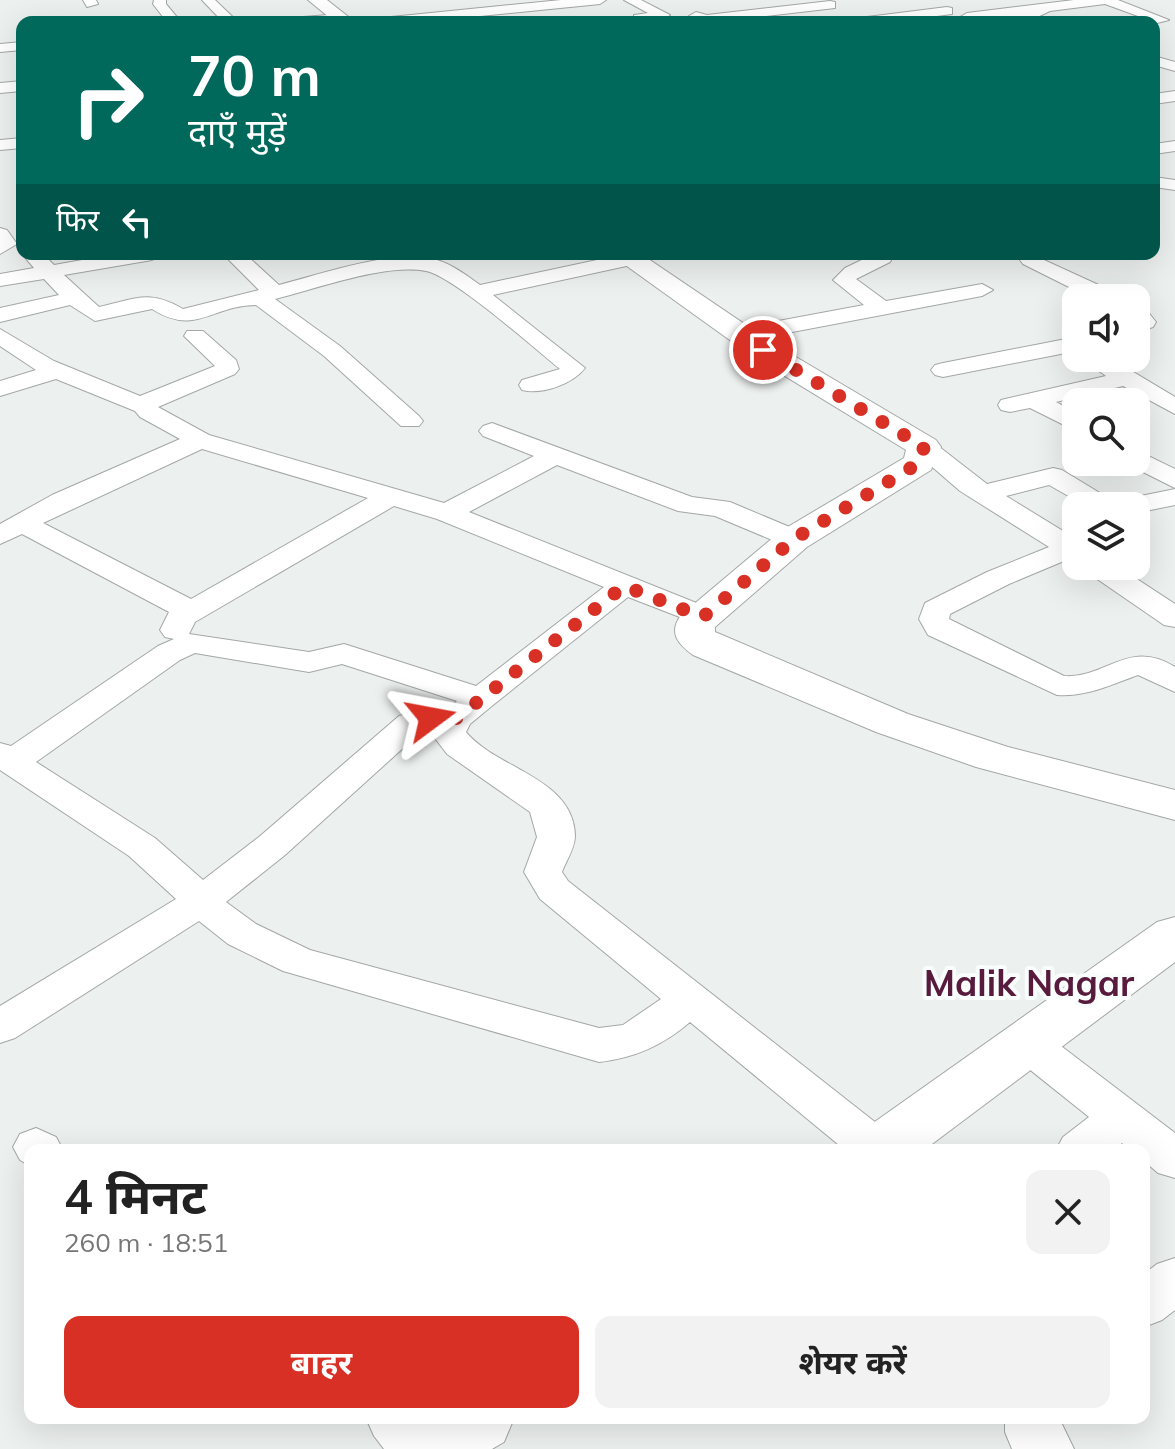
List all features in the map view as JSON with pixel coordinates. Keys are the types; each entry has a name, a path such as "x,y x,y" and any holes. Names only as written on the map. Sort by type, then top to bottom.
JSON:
{"street":[{"path":"208,0 225,16"},
{"path":"316,0 338,16"},
{"path":"441,16 600,0"},
{"path":"630,0 663,15 655,16"},
{"path":"756,16 727,4 763,0"},
{"path":"1015,16 1043,7 1106,0 1150,16"},
{"path":"920,1 950,4"},
{"path":"889,16 964,1 1009,16"},
{"path":"733,16 830,5"},
{"path":"1043,7 1084,16"},
{"path":"805,8 832,16"},
{"path":"1164,21 1175,32"},
{"path":"37,260 74,298 95,314 153,302 161,304 173,315 183,316 265,295 419,264 441,269 479,294 573,368 567,375 531,385"},
{"path":"0,280 117,260"},
{"path":"238,260 265,295 266,301 320,341 410,421"},
{"path":"479,294 490,288 614,260"},
{"path":"631,260 740,335 924,447 983,493 1062,543"},
{"path":"879,260 852,272 844,280 882,309"},
{"path":"1030,260 1079,284"},
{"path":"740,335 982,290"},
{"path":"0,315 74,298"},
{"path":"0,336 56,371 144,406 200,440 447,513 703,617"},
{"path":"144,406 151,399 227,369 224,359 195,336"},
{"path":"943,370 1062,345"},
{"path":"0,389 56,371"},
{"path":"1117,372 1175,407"},
{"path":"1085,388 1127,378"},
{"path":"1062,393 1022,403 1062,418"},
{"path":"492,431 688,505 720,508 794,539"},
{"path":"11,529 109,479 200,440"},
{"path":"924,447 919,463 794,539 695,624 695,637 708,646 892,723 992,757 1175,805"},
{"path":"447,513 556,455"},
{"path":"1150,466 1175,480"},
{"path":"983,493 1053,476 1081,492"},
{"path":"394,495 188,629 169,653 6,758 142,847 183,882 200,902 242,934 297,961 599,1045 625,1044 645,1035 690,999"},
{"path":"1150,502 1175,497"},
{"path":"11,529 179,605 185,610 188,629"},
{"path":"1062,554 987,583 936,609 934,619 939,628 1057,685 1072,689 1086,687 1134,665 1143,665 1175,682"},
{"path":"1118,580 1175,618"},
{"path":"624,586 469,708 448,733 456,748 540,799 554,818 556,839 543,872 554,890 871,1144"},
{"path":"188,629 309,662 344,654 469,708"},
{"path":"0,1027 200,902 272,846 411,723 469,708"},
{"path":"888,1144 1168,951"},
{"path":"1029,1045 1175,1159"},
{"path":"1087,1144 1122,1118"},
{"path":"1150,1299 1175,1280"}],"district":[{"name":"Malik Nagar","path":"1029,983"}],"route":[{"path":"431,718 457,718 624,586 703,617 794,539 919,463 924,447 763,350"}]}
